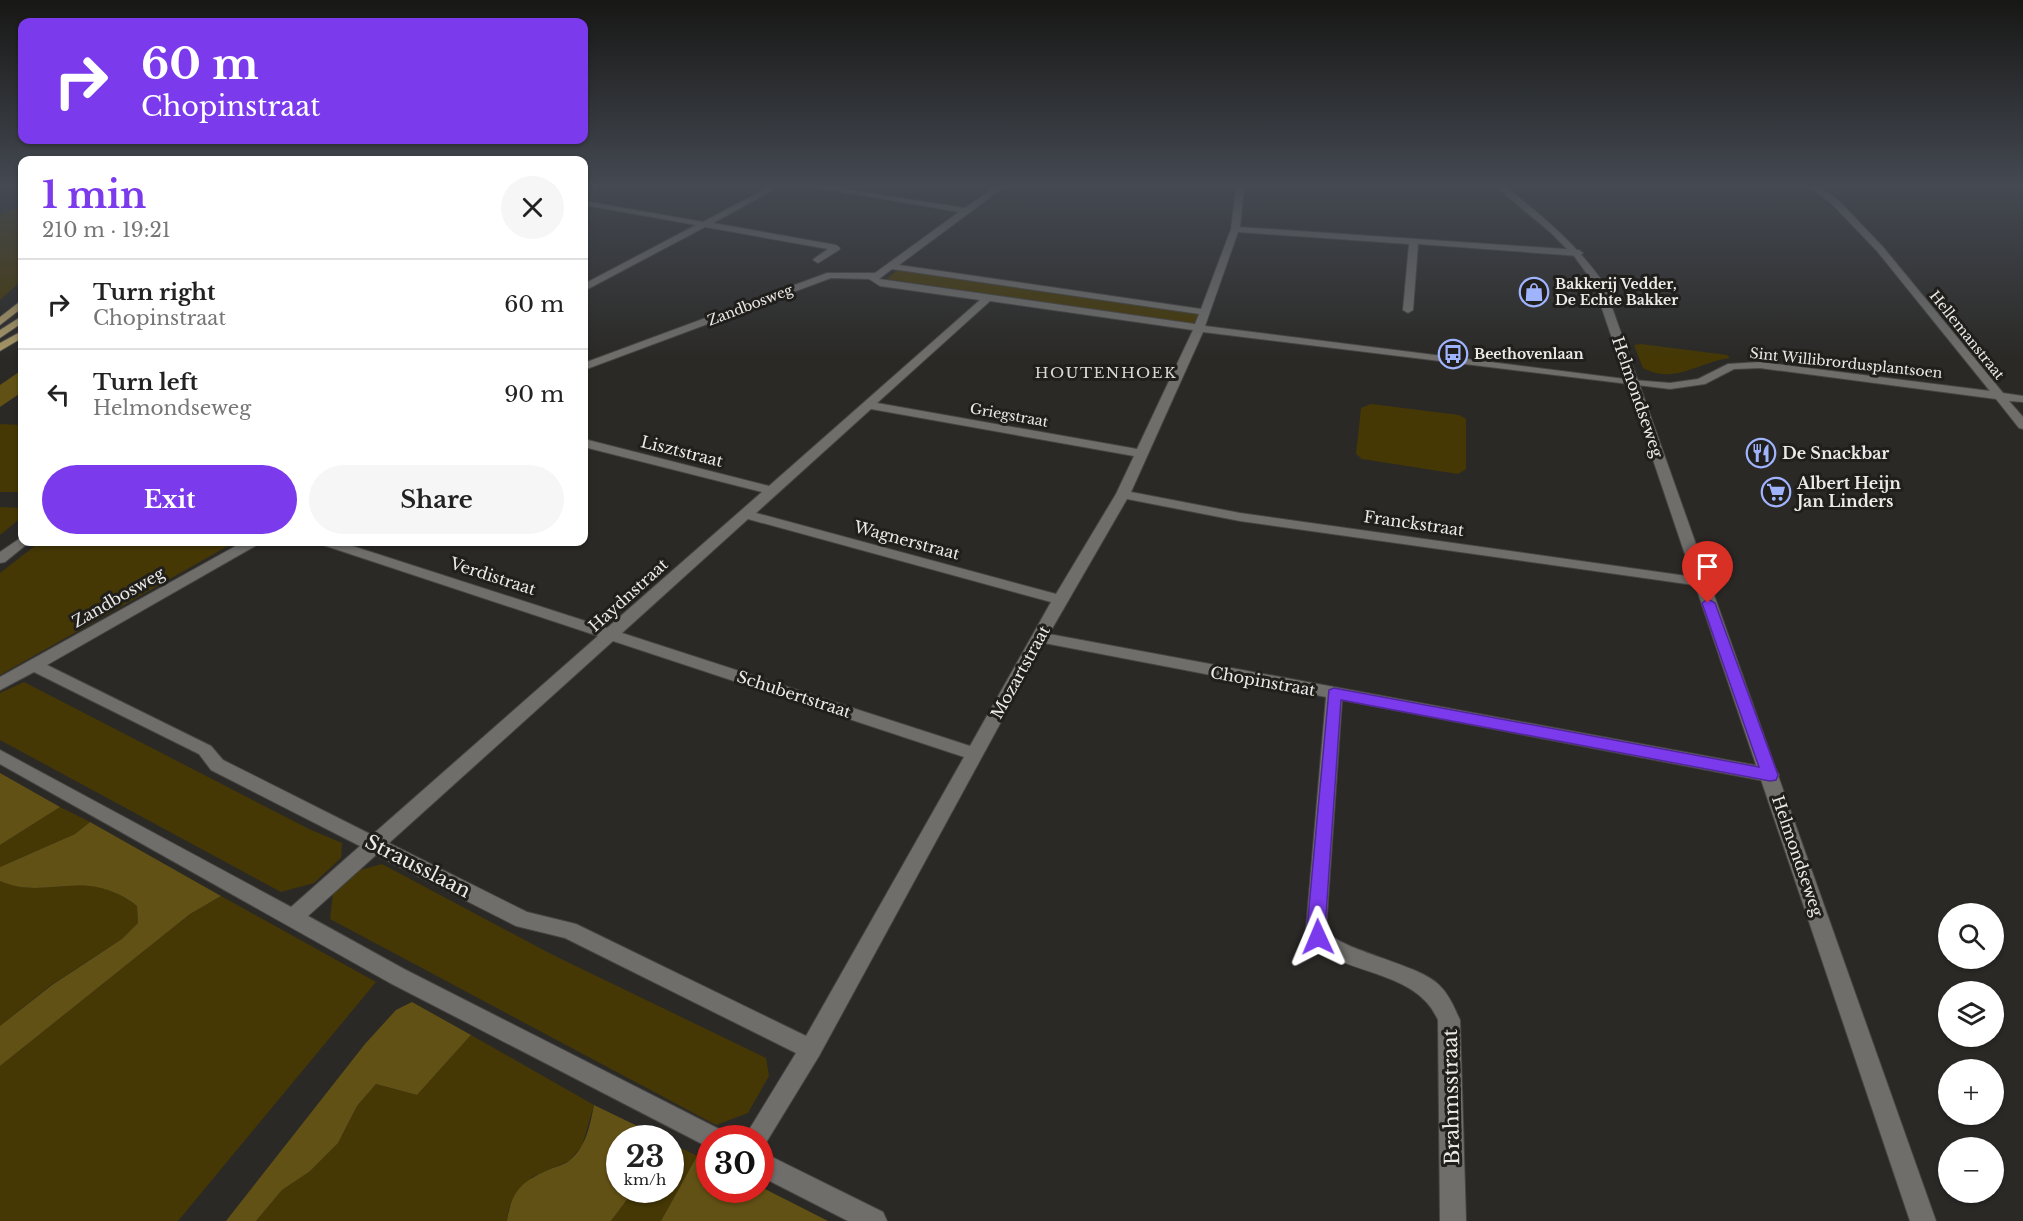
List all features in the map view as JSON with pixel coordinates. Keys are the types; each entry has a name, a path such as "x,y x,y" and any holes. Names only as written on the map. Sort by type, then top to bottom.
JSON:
{"main road":[{"path":"0,322 18,306"},
{"path":"0,335 18,322"},
{"path":"0,348 18,337"}],"street":[{"path":"588,282 665,244"},
{"path":"813,244 836,248 818,260"},
{"path":"920,244 873,279 876,282 1199,328 1633,383"},
{"name":"Mozartstraat","path":"764,1125 810,1049 1060,600 1124,494 1199,328 1229,244"},
{"path":"1408,310 1414,244"},
{"path":"1444,244 1579,253"},
{"name":"Helmondseweg","path":"1570,244 1579,253 1598,282 1923,1221"},
{"name":"Hellemanstraat","path":"1875,244 2023,425"},
{"path":"890,266 1204,312"},
{"name":"Zandbosweg","path":"588,362 830,274 877,276"},
{"name":"Haydnstraat","path":"291,919 988,298"},
{"name":"Sint Willibrordusplantsoen","path":"1633,383 1680,385 1701,382 1732,366 1760,365 2023,399"},
{"name":"Griegstraat","path":"869,405 1143,454"},
{"name":"Lisztstraat","path":"588,444 773,491"},
{"name":"Franckstraat","path":"1124,494 1240,517 1701,582"},
{"name":"Wagnerstraat","path":"745,514 1060,600"},
{"path":"0,559 18,544"},
{"name":"Zandbosweg","path":"0,684 245,546"},
{"name":"Verdistraat","path":"340,546 613,634"},
{"name":"Schubertstraat","path":"613,634 975,754"},
{"name":"Chopinstraat","path":"1040,637 1770,775"},
{"name":"Strausslaan","path":"34,665 205,750 217,765 377,844 523,920 569,930 810,1049"},
{"name":"Brahmsstraat","path":"1334,693 1316,929 1318,937 1325,944 1420,984 1446,1007 1449,1020 1453,1221"},
{"path":"0,756 397,976 696,1129"},
{"path":"774,1170 874,1221"}],"shaded area":[{"path":"0,244 18,244 18,284 0,300"},
{"path":"898,269 1200,313 1194,324 887,279"},
{"path":"1634,345 1727,355 1730,358 1676,373 1655,373 1643,368"},
{"path":"18,373 18,395 0,407 0,385"},
{"path":"1371,404 1459,415 1466,419 1466,469 1458,474 1362,459 1356,454 1361,408"},
{"path":"0,424 18,425 18,492 0,492"},
{"path":"0,507 18,508 18,520 0,535"},
{"path":"35,546 228,546 0,675 0,573"},
{"path":"24,682 309,829 342,843 341,858 314,883 281,892 0,740 0,693"},
{"path":"0,773 60,807 0,845"},
{"path":"60,807 90,822 75,834 0,867 0,845"},
{"path":"90,822 221,896 190,914 0,1066 0,1026 52,985 122,939 138,923 137,906 102,888 78,885 33,888 0,881 0,867 75,834"},
{"path":"382,864 551,954 766,1058 769,1076 748,1113 716,1125 330,919 333,893 360,870"},
{"path":"0,881 33,888 78,885 109,890 137,906 138,923 122,939 51,985 0,1026"},
{"path":"221,896 376,982 178,1221 0,1221 0,1066 190,914"},
{"path":"412,1002 471,1035 417,1095 376,1084 357,1106 338,1143 309,1172 282,1190 256,1221 226,1221 365,1044 396,1010"},
{"path":"471,1035 594,1105 582,1146 569,1161 532,1177 509,1207 507,1221 256,1221 282,1190 309,1172 338,1143 357,1106 376,1084 417,1095"},
{"path":"594,1105 635,1125 606,1125 606,1203 624,1203 611,1221 507,1221 516,1193 527,1181 566,1163 576,1154 587,1134"},
{"path":"684,1150 696,1156 684,1179"},
{"path":"696,1158 696,1203 774,1203 774,1194 828,1221 661,1221 671,1203 684,1203 684,1179"},
{"path":"624,1203 671,1203 661,1221 611,1221"}],"place":[{"name":"Bakkerij Vedder, De Echte Bakker","path":"1534,292"},
{"name":"Beethovenlaan","path":"1453,354"},
{"name":"De Snackbar","path":"1761,453"},
{"name":"Albert Heijn Jan Linders","path":"1776,492"}],"district":[{"name":"HOUTENHOEK","path":"1106,373"}],"route":[{"path":"1318,937 1316,929 1334,693 1770,775 1708,603"}]}
